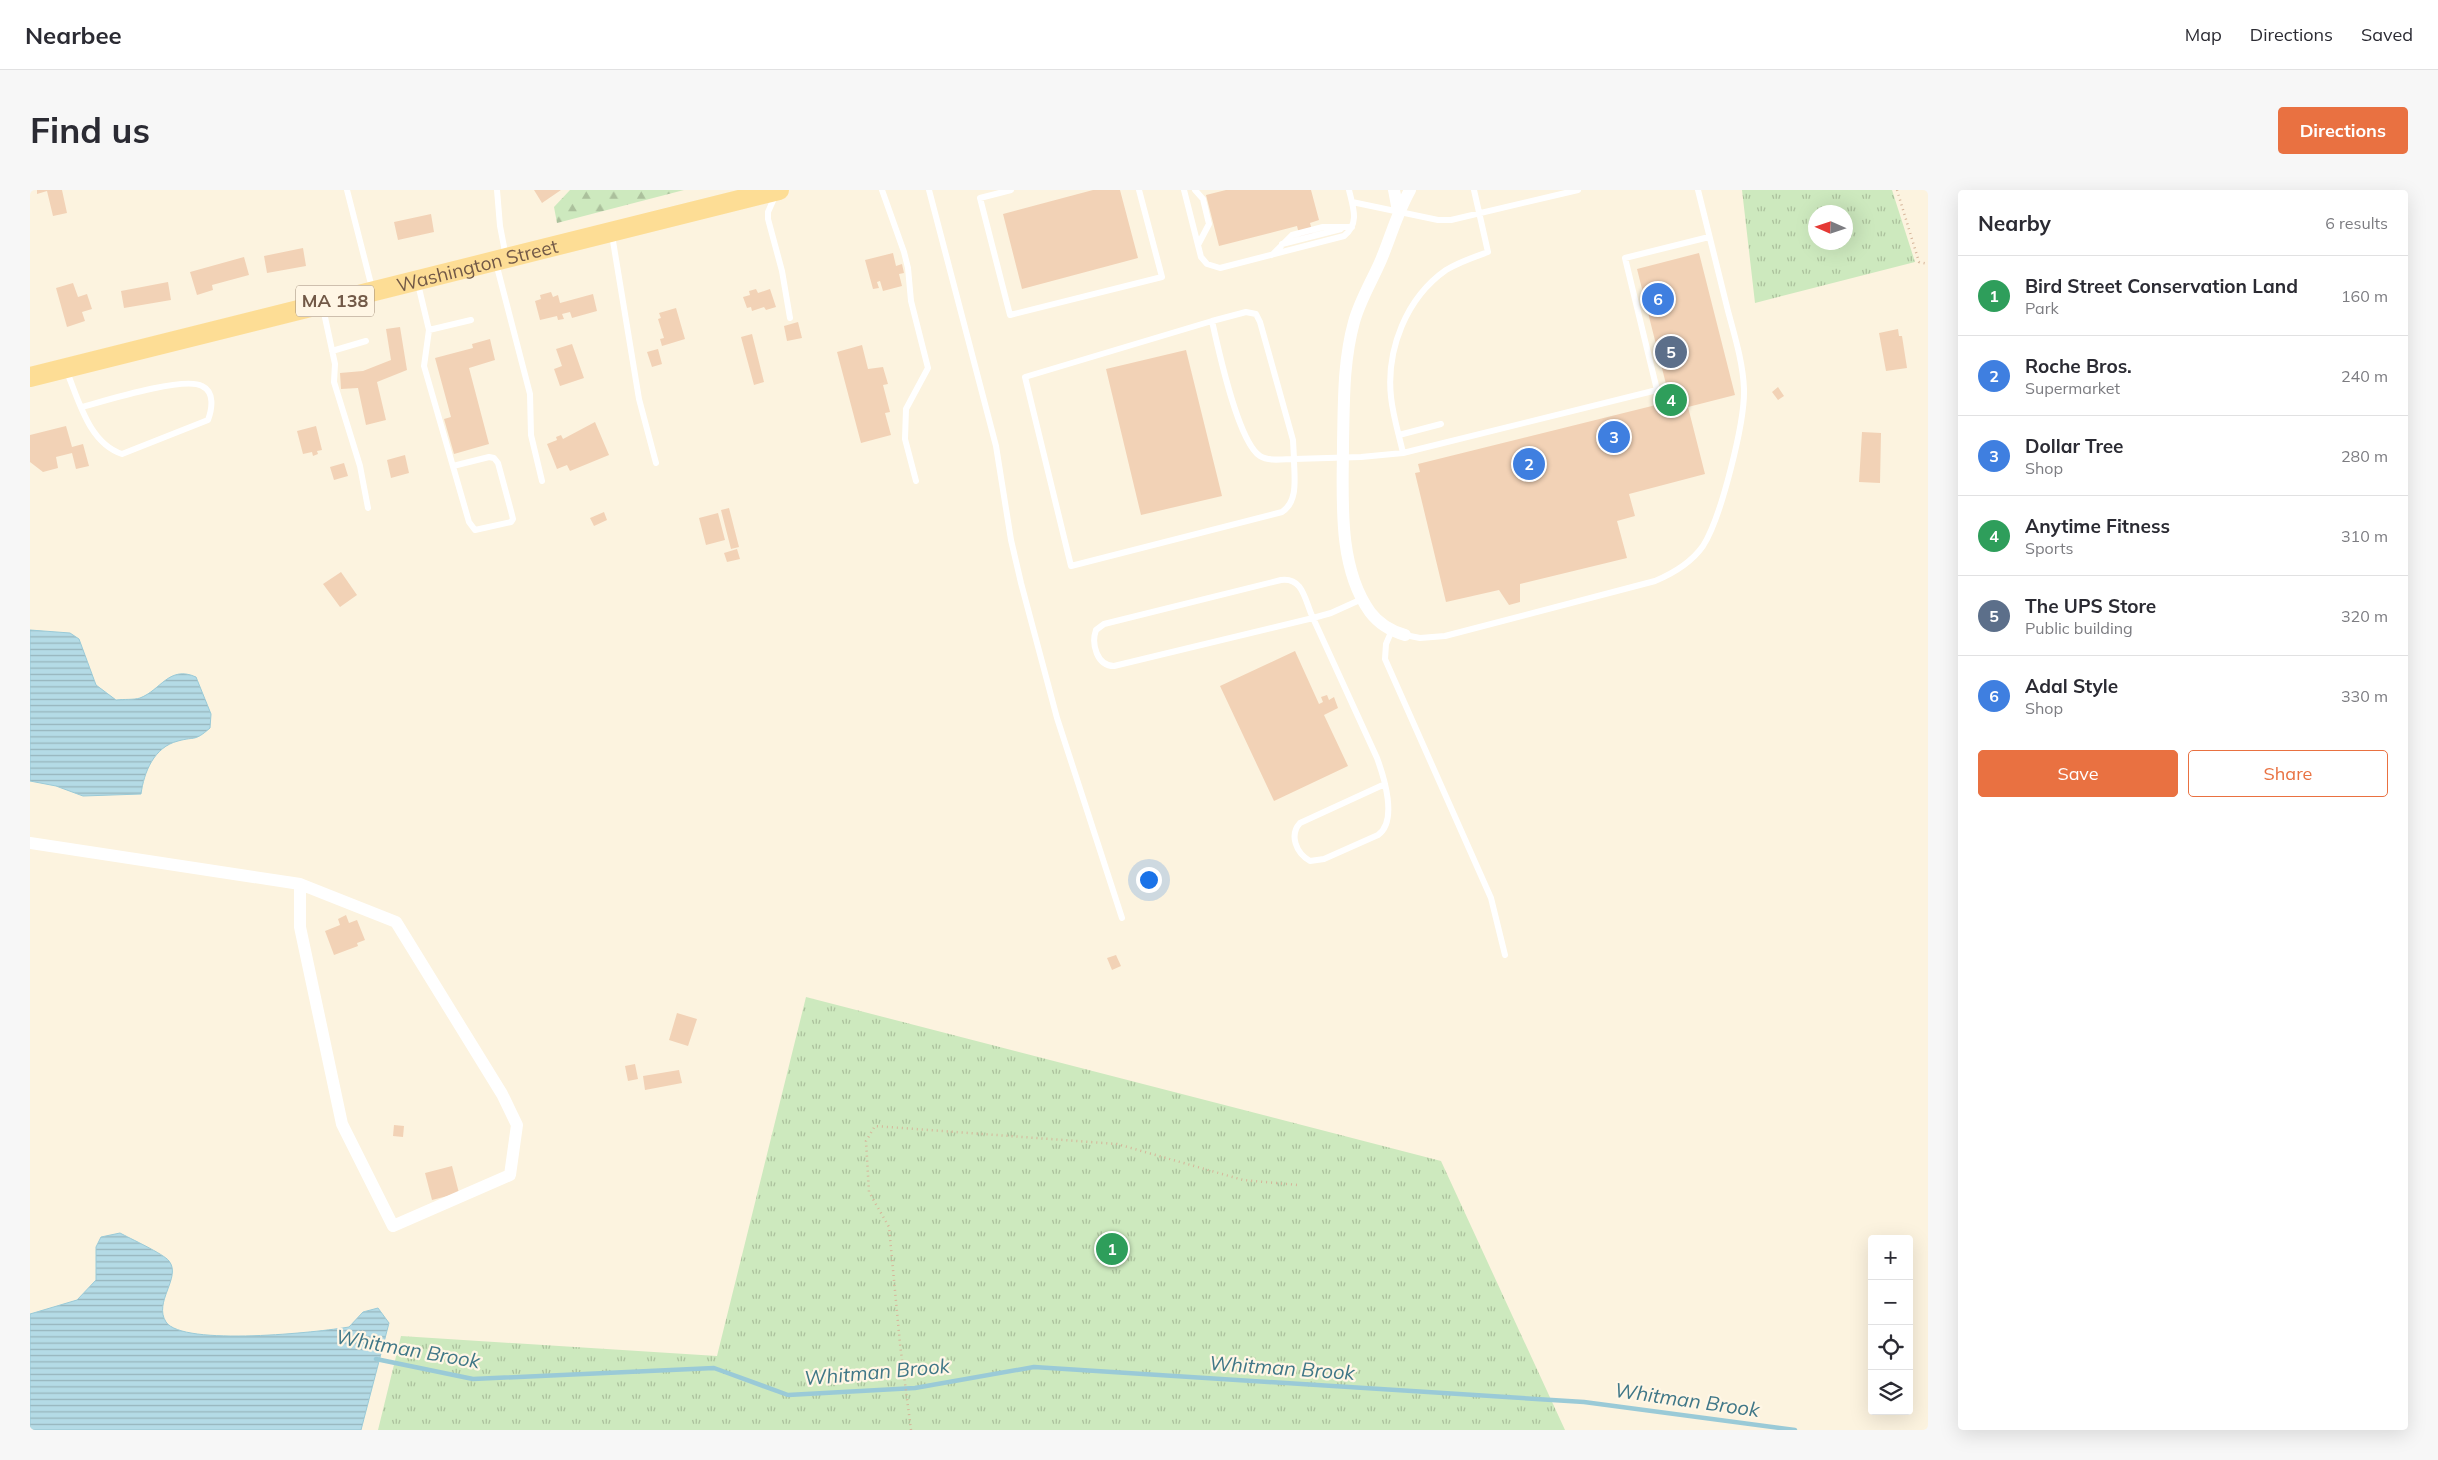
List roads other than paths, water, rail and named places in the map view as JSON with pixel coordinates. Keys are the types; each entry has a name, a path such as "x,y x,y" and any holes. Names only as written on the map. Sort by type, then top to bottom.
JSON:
{"main road":[{"name":"Washington Street","path":"31,374 66,368 778,190"}],"street":[{"path":"1394,190 1398,211"},
{"path":"1404,635 1392,630 1374,616 1362,599 1354,578 1346,544 1343,458 1345,378 1351,333 1357,311 1380,261 1398,211 1410,190"},
{"path":"30,844 300,884 396,922 502,1094 517,1125 510,1175 393,1226 342,1124 300,927 300,884"}],"lane":[{"path":"347,190 372,292"},
{"path":"497,190 501,259 530,394 531,435 542,481"},
{"path":"778,190 768,212 768,219 782,271 790,318"},
{"path":"882,190 904,252 908,268 911,301 928,368 906,409 905,439 916,481"},
{"path":"929,190 996,446 1011,540 1021,583 1057,718 1122,918"},
{"path":"1011,190 980,198 1010,315 1162,277 1139,190"},
{"path":"1184,190 1204,261 1216,267 1229,266 1271,256 1339,238 1347,234 1352,227 1355,215 1349,190"},
{"path":"1195,190 1203,199 1209,224 1198,245"},
{"path":"1403,453 1392,405 1390,372 1392,356 1401,328 1415,302 1436,277 1457,264 1488,252 1474,190"},
{"path":"1352,202 1444,220 1480,214 1578,190"},
{"path":"1404,635 1420,638 1445,636 1655,582 1674,573 1690,561 1703,546 1722,500 1744,402 1739,356 1698,190"},
{"path":"1271,256 1292,235 1323,227 1352,227"},
{"path":"612,232 639,400 656,463"},
{"path":"1212,321 1232,402 1258,456 1269,460 1343,458 1403,453 1657,390 1625,258 1710,237"},
{"path":"416,280 429,330 424,366 469,522 475,530 511,522 513,519 498,462 494,458 489,457 453,466"},
{"path":"322,304 335,364 334,382 360,466 368,508"},
{"path":"1250,312 1258,317 1293,440 1294,459 1293,497 1288,507 1282,512 1071,566 1025,377 1212,321 1250,312"},
{"path":"429,330 471,320"},
{"path":"332,351 366,341"},
{"path":"66,368 90,427 108,450 122,454 208,420 212,410 208,391 202,386 193,383 140,391 82,407"},
{"path":"1399,435 1441,424"},
{"path":"1362,599 1331,613 1312,618 1114,666 1107,666 1100,661 1095,644 1096,630 1104,624 1285,580 1295,582 1300,587 1312,618 1378,758 1385,784 1388,823 1383,832 1321,860 1310,861 1303,856 1294,837 1300,823 1385,784"},
{"path":"1392,630 1386,644 1385,659 1491,898 1505,955"}],"water":[{"path":"30,630 70,633 79,639 96,685 116,700 140,698 172,676 187,674 196,677 211,714 210,728 198,737 178,741 163,749 148,769 141,794 83,796 56,786 30,781"},
{"path":"120,1233 154,1250 169,1261 172,1267 172,1274 163,1306 163,1314 166,1322 178,1330 224,1336 311,1332 349,1327 363,1312 378,1308 389,1323 361,1430 30,1430 30,1314 77,1300 96,1280 96,1247 101,1237"}],"waterway":[{"name":"Whitman Brook","path":"376,1359 473,1379 714,1368 788,1395 915,1388 1034,1367 1584,1402 1795,1430"}],"place":[{"name":"Adal Style","path":"1658,299"},
{"name":"The UPS Store","path":"1671,352"},
{"name":"Anytime Fitness","path":"1671,400"},
{"name":"Dollar Tree","path":"1614,437"},
{"name":"Roche Bros.","path":"1529,464"},
{"name":"Bird Street Conservation Land","path":"1112,1249"}]}
